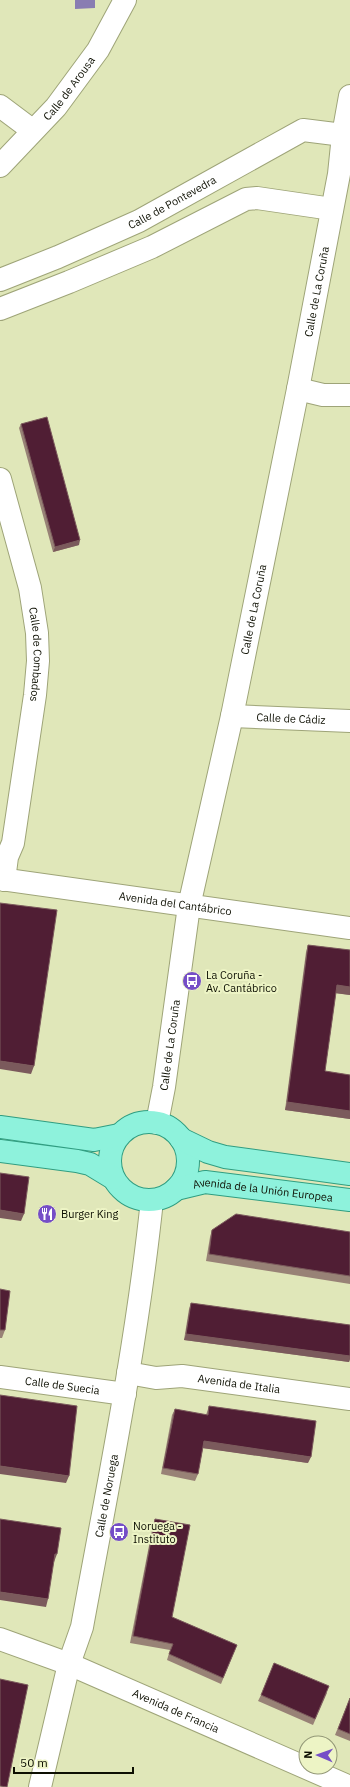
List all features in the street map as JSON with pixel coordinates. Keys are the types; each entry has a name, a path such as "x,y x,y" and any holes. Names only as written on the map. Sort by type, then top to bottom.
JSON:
{"main road":[{"path":"113,1178 110,1163 112,1148 119,1135 130,1126 143,1122 157,1123 171,1129 181,1139 208,1152 224,1157 350,1174"},
{"path":"0,1127 94,1140 119,1135"},
{"path":"0,1151 90,1164 113,1178 120,1188 129,1195 140,1199 152,1200 165,1197 176,1189 184,1178 187,1165 186,1151 181,1139"},
{"name":"Avenida de la Unión Europea","path":"176,1189 205,1182 350,1200"}],"street":[{"name":"Calle de Arousa","path":"0,166 32,130 56,107 98,50 125,0"},
{"name":"Calle de La Coruña","path":"157,1123 164,1087 189,906 232,716 298,389 332,209 344,175 343,135 350,96"},
{"path":"0,106 32,130"},
{"name":"Calle de Pontevedra","path":"0,280 58,257 139,221 303,130 343,135"},
{"path":"0,309 70,282 152,247 246,199 257,198 332,209"},
{"path":"298,389 323,395 350,395"},
{"name":"Calle de Combados","path":"0,479 30,588 37,633 38,661 35,695 14,835 2,880"},
{"name":"Calle de Cádiz","path":"232,716 350,721"},
{"name":"Avenida del Cantábrico","path":"2,880 350,928"},
{"name":"Calle de Noruega","path":"40,1787 69,1664 82,1627 127,1383 147,1253 152,1200"},
{"name":"Avenida de Italia","path":"127,1383 156,1378 182,1376 350,1399"},
{"name":"Calle de Suecia","path":"0,1377 127,1383"},
{"name":"Avenida de Francia","path":"0,1639 69,1664 350,1787"}],"shaded area":[{"path":"75,0 95,0 95,8 75,9"}],"building":[{"path":"47,417 80,540 55,547 21,424"},
{"path":"0,903 57,910 34,1066 0,1061"},
{"path":"308,945 350,950 350,987 337,985 325,1071 350,1075 350,1111 287,1102"},
{"path":"0,1173 29,1177 24,1214 0,1210"},
{"path":"236,1214 350,1232 350,1276 209,1254 212,1230"},
{"path":"0,1289 10,1291 5,1330 0,1330"},
{"path":"191,1303 350,1325 350,1356 186,1334"},
{"path":"0,1395 77,1406 69,1476 0,1466"},
{"path":"209,1406 316,1421 311,1457 204,1441 198,1474 163,1468 175,1409 208,1415"},
{"path":"0,1519 61,1528 57,1554 55,1554 48,1599 0,1592"},
{"path":"155,1519 190,1525 172,1617 237,1645 223,1678 169,1654 173,1644 133,1636"},
{"path":"274,1663 329,1686 315,1719 261,1695"},
{"path":"0,1679 28,1685 7,1787 0,1786"},
{"path":"350,1698 350,1734 338,1729"}],"place":[{"name":"La Coruña - Av. Cantábrico","path":"192,981"},
{"name":"Burger King","path":"47,1214"},
{"name":"Noruega - Instituto","path":"119,1532"}]}
